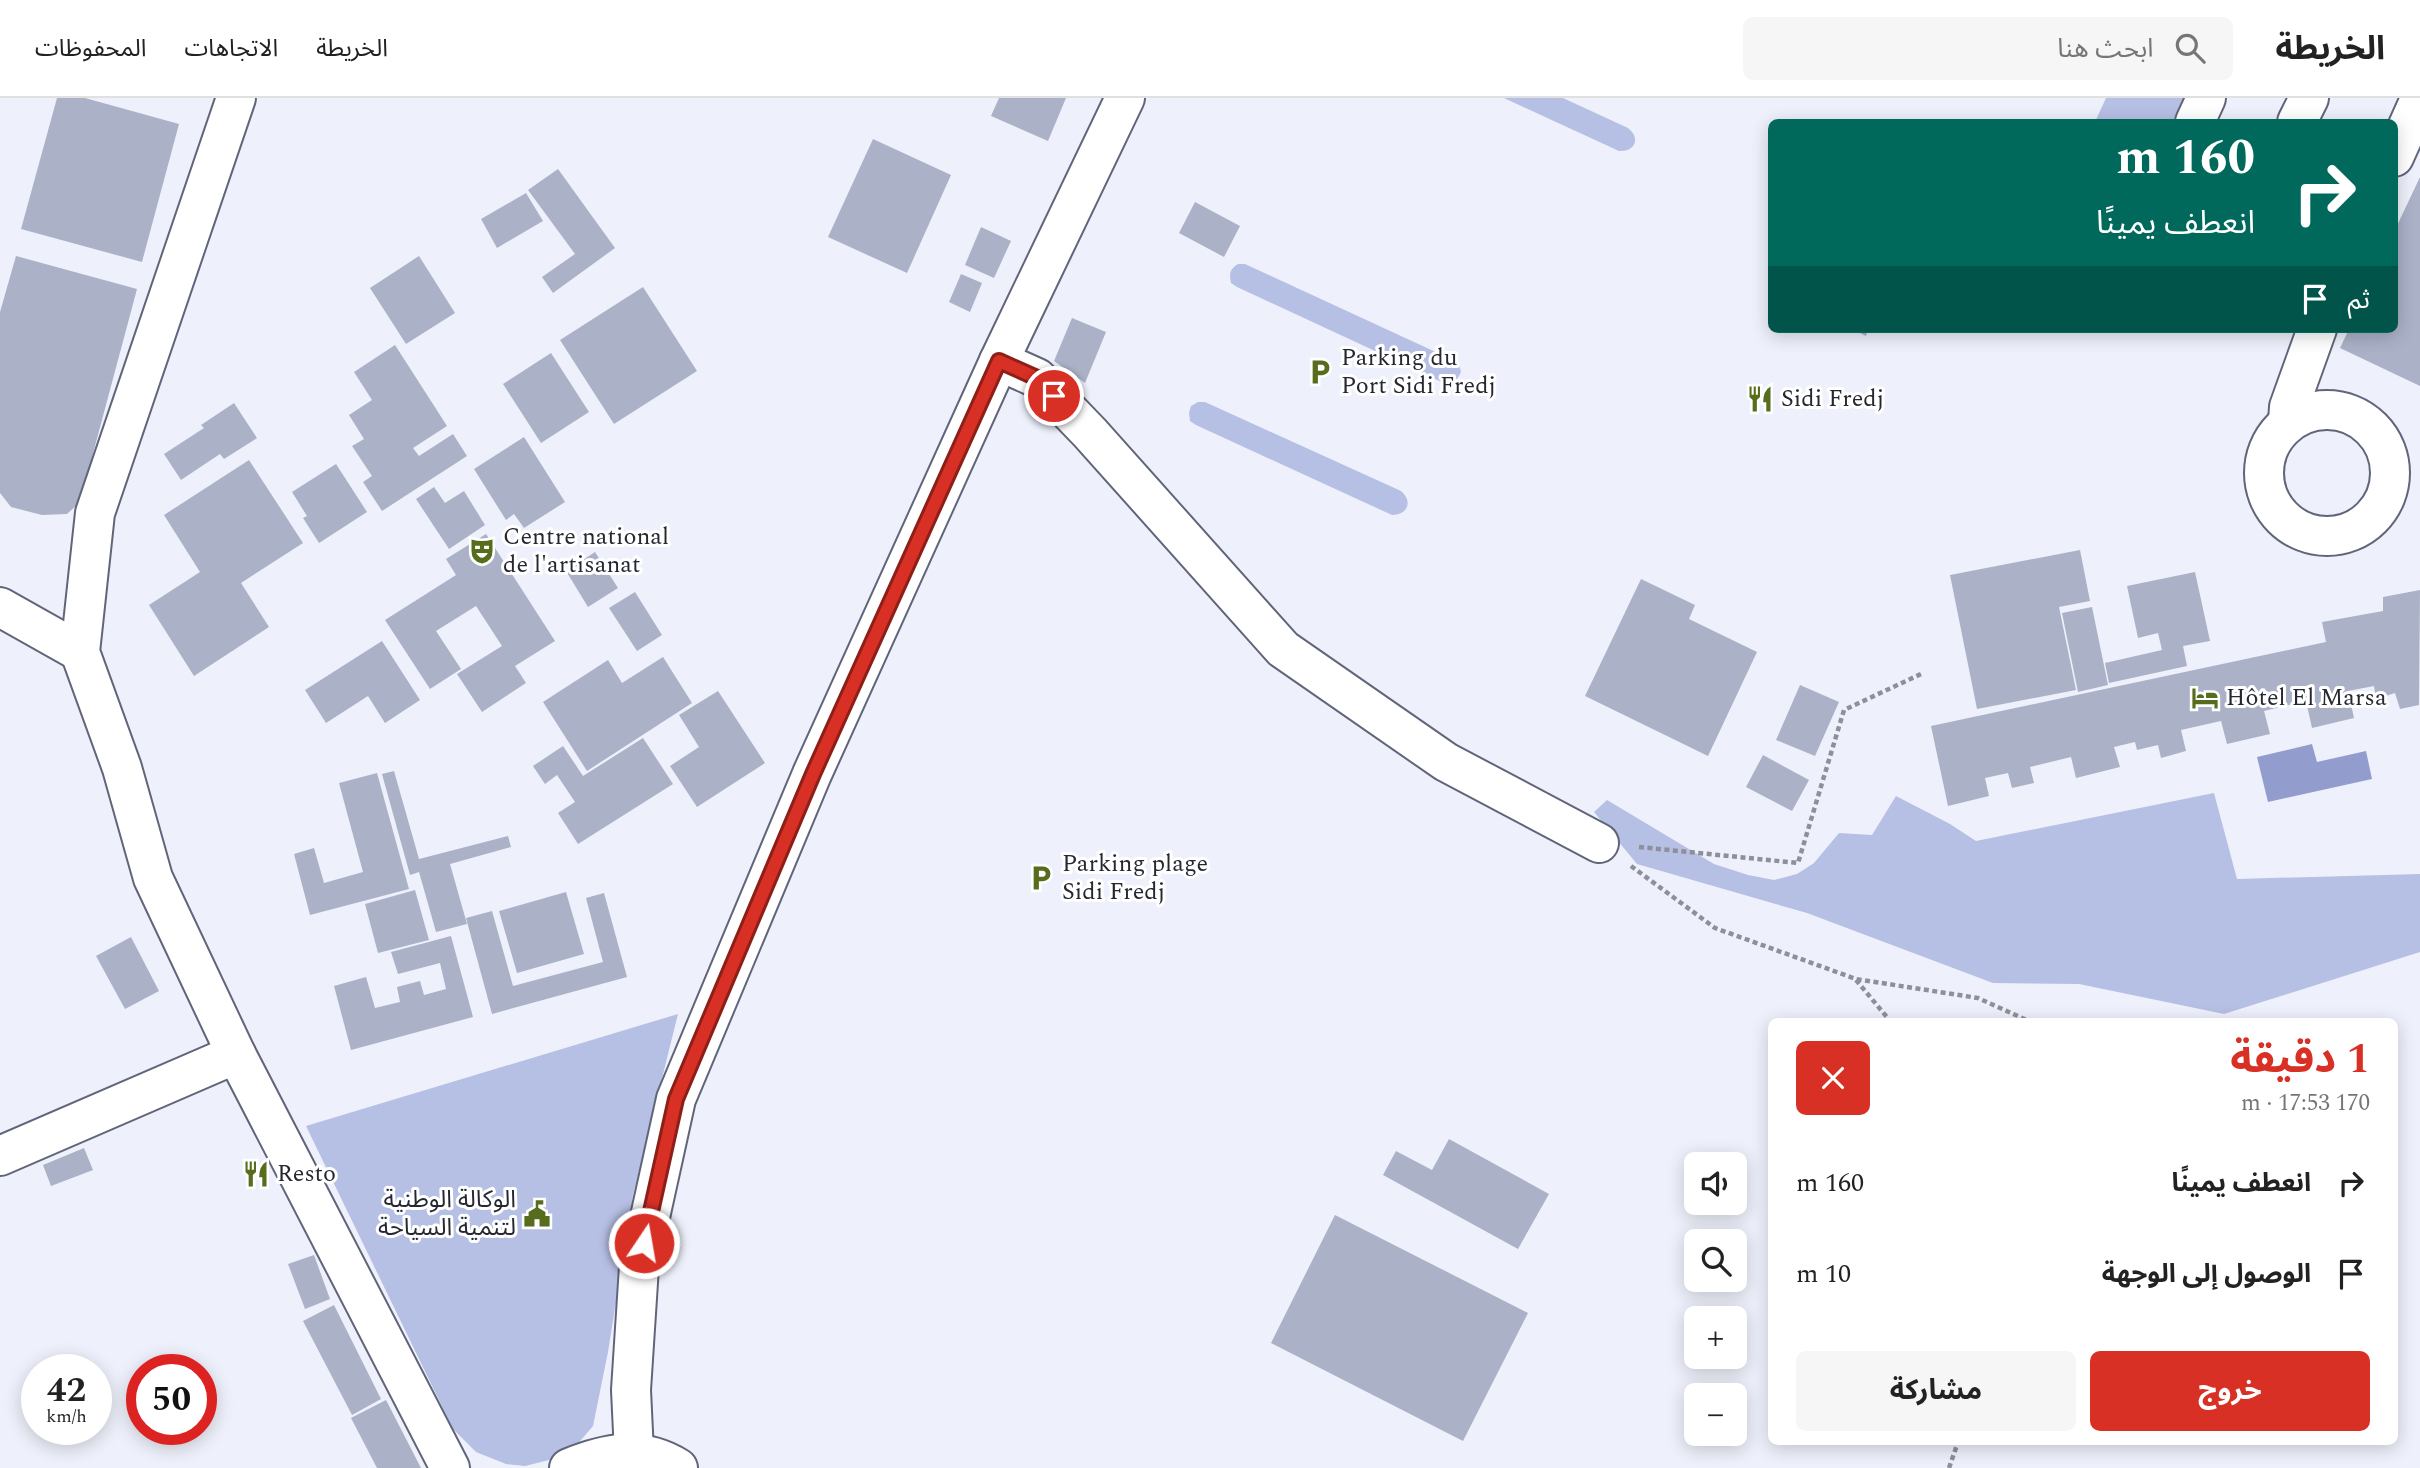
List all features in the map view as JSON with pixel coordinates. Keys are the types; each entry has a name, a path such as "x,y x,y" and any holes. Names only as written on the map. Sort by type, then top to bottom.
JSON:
{"main road":[{"path":"236,98 95,513 80,652 122,768 153,878 236,1054 450,1468"},
{"path":"634,1453 631,1390 639,1267 676,1099 813,774 999,361 1125,98"},
{"path":"2196,119 2206,98"},
{"path":"2298,119 2309,98"},
{"path":"2398,148 2420,99"},
{"path":"2288,422 2289,407 2316,333"},
{"path":"999,361 1037,378 1090,433 1283,649 1446,762 1599,843"},
{"path":"0,607 80,652"},
{"path":"0,1156 236,1054"},
{"path":"569,1468 599,1455 634,1453 667,1461 678,1468"}],"path":[{"path":"1599,843 1798,863 1843,710 1922,674"},
{"path":"1599,843 1715,928 1856,979 1978,998 2022,1018"},
{"path":"1856,979 1888,1018"},
{"path":"1950,1468 1957,1445"}],"shaded area":[{"path":"1504,98 1563,98 1628,128 1634,136 1634,144 1625,151 1619,151"},
{"path":"2106,98 2184,98 2174,119 2096,119"},
{"path":"1238,264 1245,264 1453,360 1459,364 1461,372 1458,378 1444,383 1237,287 1231,283 1230,274"},
{"path":"1205,402 1401,491 1407,499 1407,507 1402,513 1392,515 1196,425 1190,421 1189,413 1191,406"},
{"path":"2312,744 2317,762 2366,751 2372,779 2268,802 2257,757"},
{"path":"2214,793 2237,879 2420,874 2420,952 2224,1014 2079,984 1993,983 1807,913 1637,864 1594,812 1607,800 1714,864 1774,880 1797,874 1814,863 1839,833 1872,835 1896,796 1976,841"},
{"path":"678,1014 633,1195 608,1352 593,1426 575,1447 557,1458 525,1466 506,1464 476,1452 453,1429 306,1126"}],"building":[{"path":"57,98 85,98 179,124 142,262 21,229"},
{"path":"999,98 1066,98 1048,141 991,116"},
{"path":"873,139 951,175 907,273 828,237"},
{"path":"558,169 615,248 553,293 542,277 575,254 528,190"},
{"path":"2420,177 2420,386 2340,348 2347,333 2398,333 2398,224"},
{"path":"526,193 543,221 497,248 481,219"},
{"path":"1195,202 1240,226 1224,257 1179,233"},
{"path":"981,227 1011,241 994,278 965,265"},
{"path":"16,256 137,289 80,502 67,514 42,515 11,507 0,493 0,312"},
{"path":"419,256 455,313 406,344 370,288"},
{"path":"961,274 982,283 970,312 949,302"},
{"path":"643,287 697,371 614,424 560,340"},
{"path":"1072,318 1106,332 1085,383 1054,361"},
{"path":"395,345 447,426 413,448 419,456 453,434 467,456 382,511 363,482 372,476 352,446 364,439 349,415 372,400 354,372"},
{"path":"551,353 589,412 541,443 503,384"},
{"path":"234,403 257,438 224,459 220,454 181,480 164,454 204,428 201,425"},
{"path":"524,437 565,502 524,528 514,514 506,520 474,469"},
{"path":"249,460 303,543 241,583 269,627 194,676 149,605 200,572 164,515"},
{"path":"336,464 367,512 319,543 303,518 307,516 292,492"},
{"path":"434,487 445,503 464,491 485,525 449,549 416,499"},
{"path":"486,534 555,641 515,666 526,683 482,712 457,674 502,646 476,606 436,631 461,669 430,689 385,620 456,575 446,559"},
{"path":"2080,550 2090,601 2059,607 2076,690 1977,709 1950,575"},
{"path":"595,552 618,588 588,607 566,571"},
{"path":"2195,572 2210,641 2183,646 2187,666 2109,683 2105,663 2162,650 2158,633 2138,638 2127,586"},
{"path":"1641,579 1695,605 1689,619 1757,652 1708,756 1585,696"},
{"name":"Hôtel El Marsa","path":"2420,590 2419,705 2400,709 2395,693 2376,699 2374,686 2348,691 2354,718 2312,728 2306,701 2264,711 2270,734 2227,744 2221,721 2181,730 2186,751 2161,758 2158,745 2137,750 2135,742 2114,747 2120,767 2076,778 2071,757 2030,767 2034,783 2012,788 2008,773 1985,778 1989,796 1948,806 1931,726 2326,642 2322,622 2383,611 2383,597"},
{"path":"635,592 662,635 637,651 609,608"},
{"path":"2092,607 2108,685 2078,692 2062,613"},
{"path":"382,641 420,700 385,723 368,696 326,723 305,690"},
{"path":"663,657 692,703 587,771 543,702 608,660 622,683"},
{"path":"1800,685 1839,702 1815,756 1776,740"},
{"path":"718,691 765,763 697,807 670,766 699,747 679,715"},
{"path":"643,738 673,784 578,844 558,813 575,802 557,775 545,784 533,766 563,746 583,776"},
{"path":"1763,755 1809,780 1792,811 1746,787"},
{"path":"394,771 419,859 508,836 511,847 450,864 467,924 436,932 419,872 410,875 382,774"},
{"path":"377,773 409,889 310,915 294,854 314,848 324,883 363,872 339,783"},
{"path":"415,890 429,940 378,953 365,904"},
{"path":"566,892 584,954 517,973 499,911"},
{"path":"604,893 627,977 492,1014 466,918 492,911 513,986 603,962 586,898"},
{"path":"451,936 473,1017 351,1050 334,986 366,977 375,1008 400,1002 397,987 420,981 424,995 446,989 440,963 398,974 391,952"},
{"path":"131,937 159,991 125,1009 96,956"},
{"path":"1449,1139 1549,1194 1518,1249 1383,1175 1396,1151 1432,1170"},
{"path":"84,1148 93,1170 51,1186 43,1165"},
{"path":"1335,1215 1528,1313 1463,1441 1271,1343"},
{"path":"314,1255 330,1299 305,1309 288,1264"},
{"path":"334,1305 381,1399 352,1415 303,1321"},
{"path":"386,1400 421,1468 377,1468 351,1418"}],"place":[{"name":"Parking du Port Sidi Fredj","path":"1320,372"},
{"name":"Sidi Fredj","path":"1760,399"},
{"name":"Centre national de l'artisanat","path":"482,551"},
{"name":"Hôtel El Marsa","path":"2205,698"},
{"name":"Parking plage Sidi Fredj","path":"1041,878"},
{"name":"Resto","path":"256,1174"},
{"name":"الوكالة الوطنية لتنمية السياحة","path":"537,1214"}],"route":[{"path":"644,1243 676,1099 813,774 999,361 1037,378 1054,396"}]}
